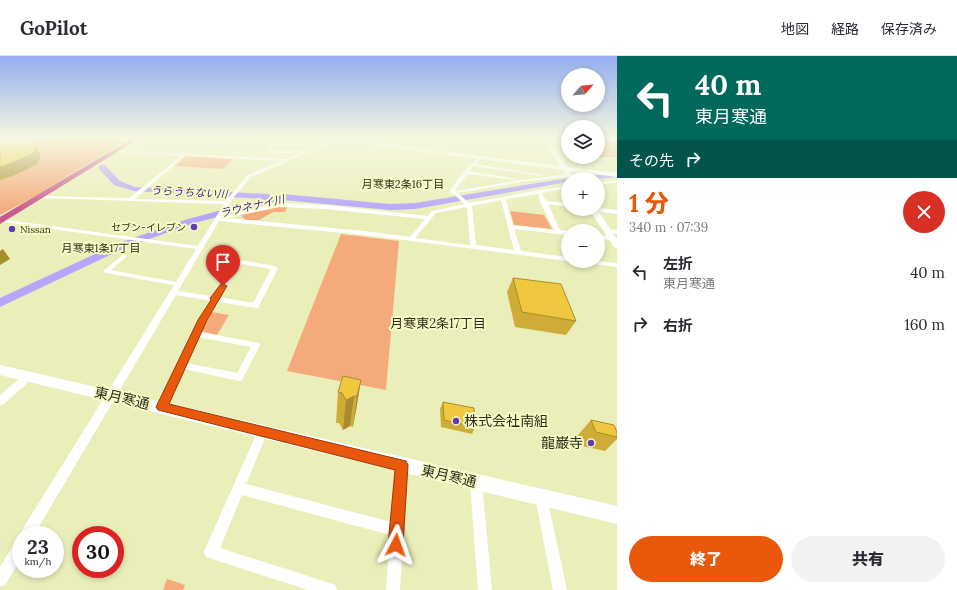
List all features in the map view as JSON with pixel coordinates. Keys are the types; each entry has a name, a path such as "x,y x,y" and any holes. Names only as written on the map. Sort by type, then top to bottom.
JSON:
{"highway":[{"path":"1,221 96,163"}],"street":[{"path":"130,200 174,163"},
{"path":"32,526 232,195 249,176 281,163"},
{"path":"525,163 617,175"},
{"path":"561,163 567,172"},
{"path":"473,247 466,203 452,190 473,165 551,177"},
{"path":"466,172 521,181"},
{"path":"455,194 521,181 561,177"},
{"path":"605,183 617,181"},
{"path":"411,239 434,212 466,203 561,188"},
{"path":"539,191 558,232"},
{"path":"41,197 130,200 222,211 411,239 561,258"},
{"path":"503,198 518,252"},
{"path":"543,202 561,204"},
{"path":"222,211 279,205 325,207 429,218"},
{"path":"605,210 617,212"},
{"path":"597,216 607,231 615,235"},
{"path":"1,221 199,248"},
{"path":"512,227 561,232"},
{"path":"605,236 615,235"},
{"path":"615,235 617,246"},
{"path":"124,256 106,271 178,284"},
{"path":"162,407 202,320 215,299 240,262 275,268 255,306 215,299 173,292"},
{"path":"605,264 617,265"},
{"path":"182,365 239,377 256,345 196,334"},
{"name":"東月寒通","path":"0,370 617,515"},
{"path":"0,401 29,376"},
{"path":"263,432 211,552 328,590"},
{"path":"393,590 402,465"},
{"path":"476,482 485,590"},
{"path":"239,488 397,530"},
{"path":"541,497 560,590"},
{"path":"0,580 12,560"}],"shaded area":[{"path":"0,163 89,163 37,195 0,215"},
{"path":"178,163 229,163 223,169 175,166"},
{"path":"279,207 287,207 285,212 273,212 259,220 245,220 241,215"},
{"path":"510,211 544,215 552,229 514,225"},
{"path":"341,234 399,241 386,390 287,371"},
{"path":"212,312 229,315 217,335 203,332 202,330"},
{"path":"167,579 185,585 183,590 163,590"}],"building":[{"path":"0,163 11,163 9,164 0,167"},
{"path":"513,278 561,284 576,321 522,312"},
{"path":"343,376 361,380 357,396 346,400 342,393 338,392"},
{"path":"443,402 474,408 475,427 444,420"},
{"path":"591,420 614,425 617,432 617,437 596,432"}],"waterway":[{"name":"うらうちない川","path":"102,167 117,183 134,189 267,197"},
{"name":"ラウネナイ川","path":"605,176 617,175"},
{"name":"ラウネナイ川","path":"0,303 123,245 191,221 283,197 390,207 415,206 561,181"}],"place":[{"name":"セブン-イレブン","path":"194,227"},
{"name":"Nissan","path":"12,229"},
{"name":"株式会社南組","path":"456,421"},
{"name":"龍巌寺","path":"591,443"}],"district":[{"name":"月寒東2条16丁目","path":"403,184"},
{"name":"月寒東1条17丁目","path":"101,248"},
{"name":"月寒東2条17丁目","path":"438,323"}],"route":[{"path":"223,286 214,298 216,299 202,320 162,407 402,465 396,545"}]}
